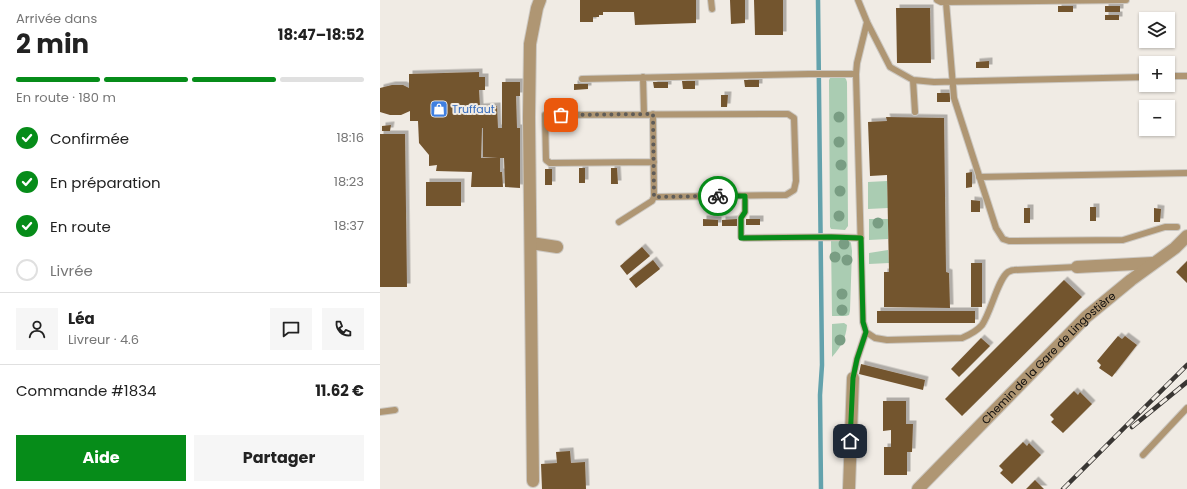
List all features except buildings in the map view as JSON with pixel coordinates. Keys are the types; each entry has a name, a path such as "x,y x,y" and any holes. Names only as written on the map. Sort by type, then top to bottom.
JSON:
{"street":[{"path":"534,480 529,117 530,44 536,8 540,0"},
{"name":"Chemin de la Gare de Lingostière","path":"918,489 1086,317 1131,280 1175,248 1187,236"},
{"path":"531,243 557,247"},
{"path":"1077,267 1153,263"},
{"path":"849,489 853,378"}],"lane":[{"path":"711,0 712,9"},
{"path":"858,0 867,22 890,67 913,80 934,82 1139,77"},
{"path":"937,0 941,2 1126,0"},
{"path":"946,2 954,98 996,228 1003,239 1009,241 1123,240 1165,227 1177,227"},
{"path":"853,378 857,359 866,332 863,322 856,74 857,63 867,22"},
{"path":"582,79 856,74"},
{"path":"1175,76 1187,76"},
{"path":"643,78 644,114"},
{"path":"913,80 915,112"},
{"path":"619,222 652,200 654,197 653,114"},
{"path":"654,162 550,163 546,160 545,115 788,114 794,118 796,181 794,190 786,195 654,197"},
{"path":"979,177 1187,173"},
{"path":"745,196 745,212 741,218 741,238 861,238"},
{"path":"866,332 875,338 887,340 962,338 981,326 989,313 1000,282 1007,272 1014,270 1077,267"},
{"path":"1144,455 1187,408"},
{"path":"380,412 395,410"}],"green space":[{"path":"844,77 847,82 848,226 845,230 831,229 830,227 829,80 830,78"},
{"path":"887,181 888,208 868,209 868,182"},
{"path":"869,219 888,219 888,239 869,240"},
{"path":"849,240 852,251 850,311 849,315 846,316 832,316 831,241"},
{"path":"888,250 889,263 869,264 869,253"},
{"path":"844,323 847,325 844,338 838,350 832,357 832,324"}],"waterway":[{"path":"818,0 822,365 820,395 821,489"}],"railway":[{"path":"1063,489 1187,365"},
{"path":"1132,427 1187,382"}],"way so far":[{"path":"561,115 653,114 654,197 718,196"}],"place":[{"name":"Truffaut","path":"439,109"}],"route":[{"path":"718,196 745,196 745,212 741,218 741,238 861,238 863,322 866,332 857,359 853,378 850,441"}]}
